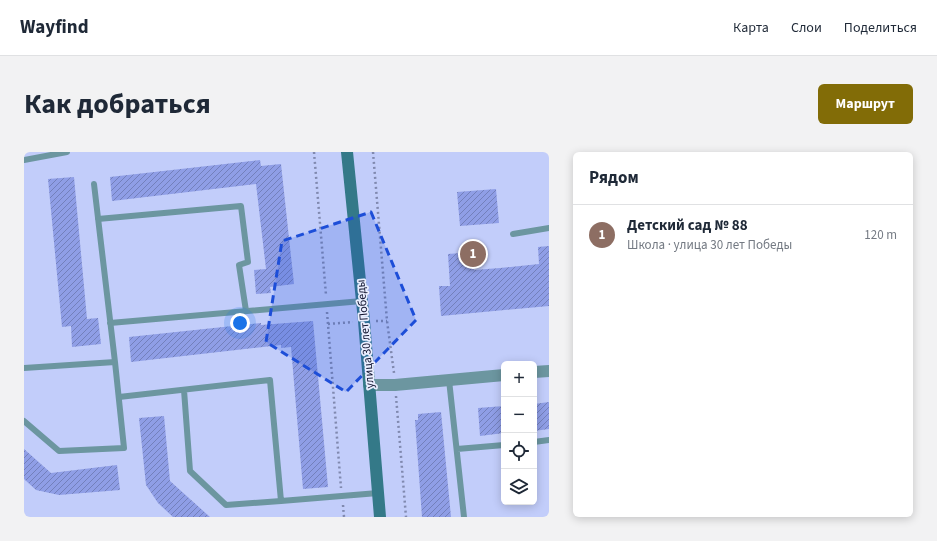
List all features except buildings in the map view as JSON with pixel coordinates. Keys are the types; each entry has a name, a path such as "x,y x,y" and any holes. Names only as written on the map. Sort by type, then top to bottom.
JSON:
{"street":[{"name":"улица 30 лет Победы","path":"347,152 362,302 380,517"},
{"path":"537,372 549,371"},
{"path":"369,385 395,385 501,375"}],"lane":[{"path":"24,160 67,152"},
{"path":"24,421 59,451 124,448 94,184"},
{"path":"98,219 241,206 248,262 239,265 246,311"},
{"path":"513,234 549,228"},
{"path":"110,323 362,302"},
{"path":"24,368 115,362"},
{"path":"119,397 270,380 281,501"},
{"path":"449,380 464,517"},
{"path":"184,390 190,471 226,505 378,493"},
{"path":"537,442 549,440"},
{"path":"457,449 501,445"}],"path":[{"path":"314,152 344,517"},
{"path":"372,152 387,321 395,385 406,517"}],"highlighted area":[{"path":"371,212 416,320 346,392 266,342 282,241"}],"place":[{"name":"Детский сад № 88","path":"473,254"}]}
